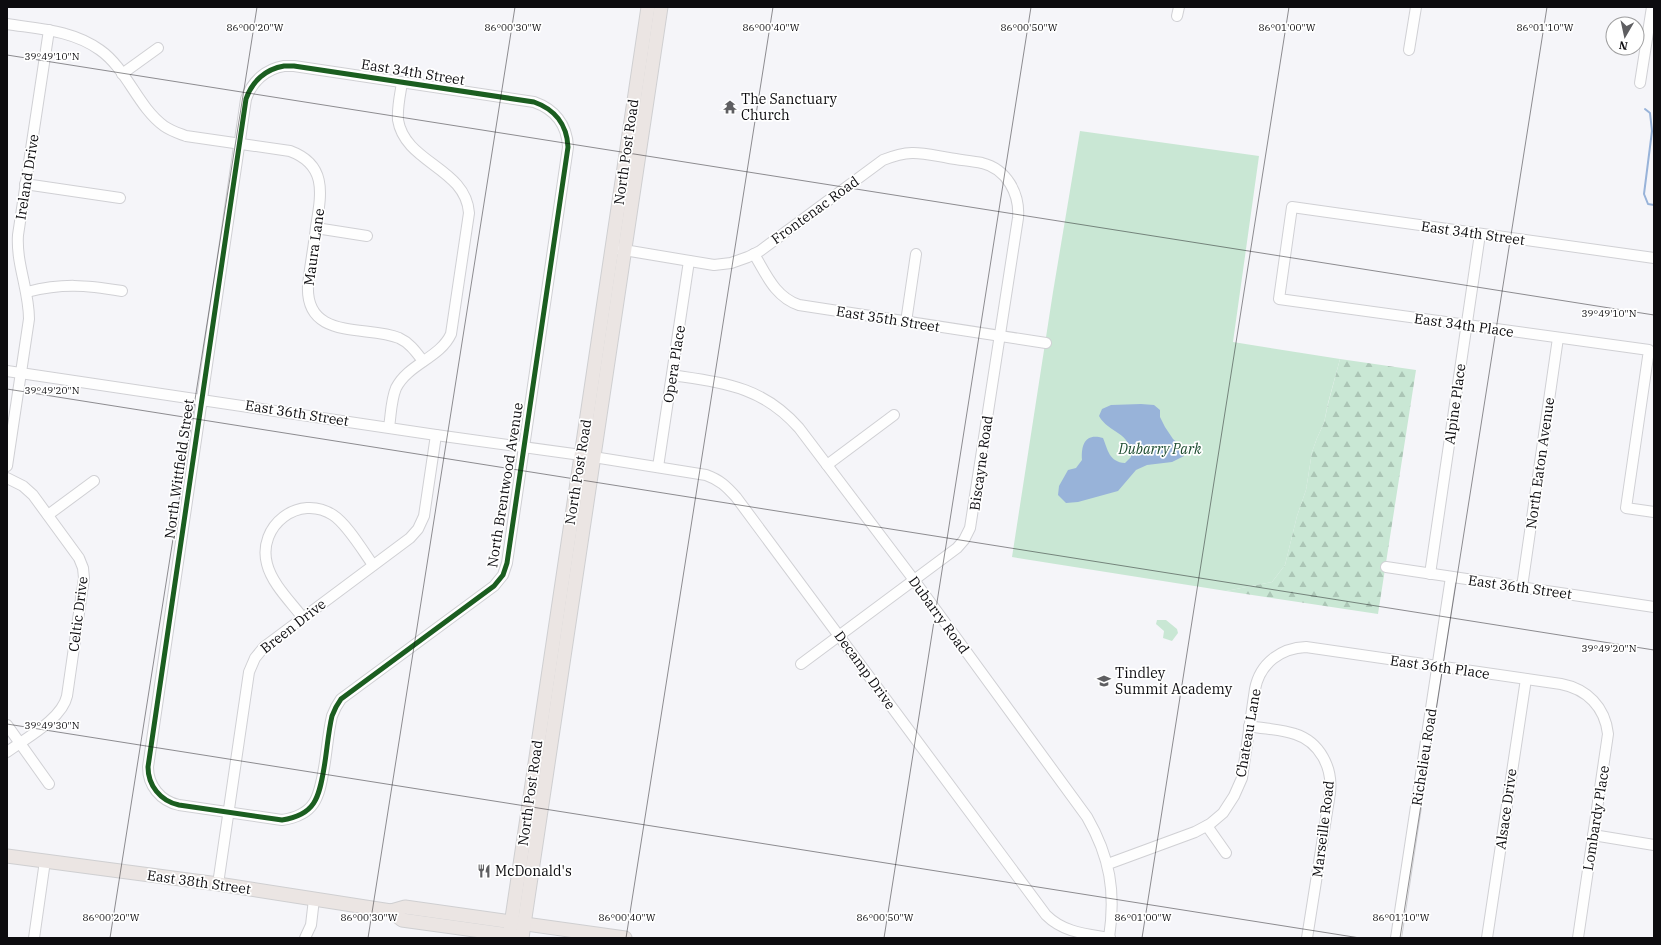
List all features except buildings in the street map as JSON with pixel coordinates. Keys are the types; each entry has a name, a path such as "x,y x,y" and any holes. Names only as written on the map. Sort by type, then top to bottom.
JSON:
{"main road":[{"name":"North Post Road","path":"509,937 518,923 588,456 618,249 648,7"},
{"name":"North Post Road","path":"618,249 661,7"},
{"name":"East 38th Street","path":"7,856 218,884 391,911 405,907 625,938"},
{"name":"East 38th Street","path":"391,911 402,920 509,937 524,938"},
{"name":"North Post Road","path":"518,923 524,938"}],"street":[{"path":"1409,50 1416,7"},
{"path":"1640,83 1652,7"},
{"path":"7,24 49,30 75,36 93,45 114,62 151,114 165,127 186,136 240,144"},
{"name":"Ireland Drive","path":"7,466 29,319 27,292 19,265 17,248 49,30"},
{"path":"122,74 158,48"},
{"name":"East 34th Street","path":"260,77 278,67 294,66 534,102 546,107 559,119"},
{"name":"North Wittfield Street","path":"229,812 169,802 156,792 151,783 148,770 246,99 251,88 260,77"},
{"path":"389,427 397,387 408,372 442,347 450,337 469,210 467,199 460,187 413,149 403,136 398,114 402,83"},
{"name":"North Brentwood Avenue","path":"229,812 282,820 298,817 307,811 314,804 320,792 332,719 334,710 339,702 497,583 503,575 507,563 568,150 566,134 559,119"},
{"name":"Maura Lane","path":"240,144 284,150 296,154 308,161 319,177 321,193 308,289 310,303 316,314 329,324 338,328 399,338 413,348 423,361"},
{"name":"Frontenac Road","path":"618,249 704,264 721,264 738,261 754,254 883,160 898,154 915,153 983,164 998,171 1010,184"},
{"path":"26,184 120,198"},
{"name":"Biscayne Road","path":"801,664 957,548 964,540 970,528 1018,214 1017,200 1010,184"},
{"name":"East 34th Street","path":"1279,299 1292,207 1654,258"},
{"path":"316,228 367,236"},
{"name":"Alpine Place","path":"1430,574 1480,234"},
{"name":"East 35th Street","path":"754,254 774,288 787,299 796,304 1046,343"},
{"path":"906,322 916,254"},
{"name":"Opera Place","path":"658,467 689,261"},
{"path":"27,292 67,285 83,285 122,291"},
{"name":"East 34th Place","path":"1279,299 1649,350 1626,508 1654,512"},
{"name":"North Eaton Avenue","path":"1522,587 1558,338"},
{"name":"East 36th Street","path":"7,370 436,435 588,456"},
{"name":"Dubarry Road","path":"672,375 727,384 749,391 767,400 793,420 914,580 1087,817 1100,842 1108,864 1112,897 1110,938"},
{"path":"827,466 894,415"},
{"name":"Breen Drive","path":"218,884 251,666 256,656 262,649 410,538 421,524 424,513 436,435"},
{"name":"Decamp Drive","path":"588,456 706,475 716,479 730,489 1046,915 1057,925 1072,932 1110,938"},
{"name":"Celtic Drive","path":"7,478 28,490 79,558 84,571 84,582 65,702 54,717 7,752"},
{"path":"48,515 94,481"},
{"path":"302,618 273,578 267,563 266,550 268,537 275,525 284,516 297,509 309,508 319,508 334,515 341,522 373,565"},
{"name":"East 36th Street","path":"1386,567 1654,607"},
{"name":"Richelieu Road","path":"1396,938 1451,577"},
{"name":"East 36th Place","path":"1283,652 1297,647 1306,647 1568,685 1583,692 1593,700"},
{"name":"Chateau Lane","path":"1108,864 1195,832 1207,826 1222,813 1237,790 1243,771 1255,689 1259,676 1267,664 1283,652"},
{"name":"Alsace Drive","path":"1487,938 1526,679"},
{"name":"Lombardy Place","path":"1578,938 1608,737 1603,714 1593,700"},
{"path":"7,725 49,784"},
{"name":"Marseille Road","path":"1249,726 1289,732 1305,738 1322,754 1329,772 1330,793 1307,938"},
{"path":"1207,826 1226,853"},
{"path":"1593,835 1654,845"},
{"path":"34,938 45,861"},
{"path":"305,938 311,925 314,899"}],"green space":[{"name":"Dubarry Park","path":"1080,131 1259,156 1233,342 1340,359 1324,423 1312,452 1306,490 1297,516 1285,565 1272,582 1226,591 1012,557 1053,292"},
{"path":"1340,359 1416,370 1378,614 1226,591 1272,582 1285,565 1297,516 1306,490 1312,452 1324,423"},
{"path":"1157,620 1166,620 1177,629 1178,633 1172,641 1163,638 1164,631 1156,624"}],"water":[{"path":"1111,405 1154,405 1160,410 1160,417 1165,427 1173,439 1181,446 1184,456 1172,462 1147,465 1136,470 1118,491 1078,502 1066,503 1058,495 1059,486 1068,470 1076,468 1082,460 1083,445 1088,439 1092,437 1103,438 1112,458 1120,462 1125,463 1131,457 1130,449 1124,437 1103,422 1099,416 1102,409"}],"waterway":[{"path":"1645,109 1650,113 1652,131 1644,194 1648,204 1654,205"}],"cycle path":[{"path":"284,66 294,66 534,102 548,109 558,118 565,131 568,147 507,563 503,575 494,586 341,699 332,716 322,779 314,803 302,814 293,818 282,820 172,803 156,791 150,780 148,767 246,99 252,87 260,77 271,70 284,66"}],"place":[{"name":"The Sanctuary Church","path":"730,107"},
{"name":"Tindley Summit Academy","path":"1104,681"},
{"name":"McDonald's","path":"484,871"}]}
